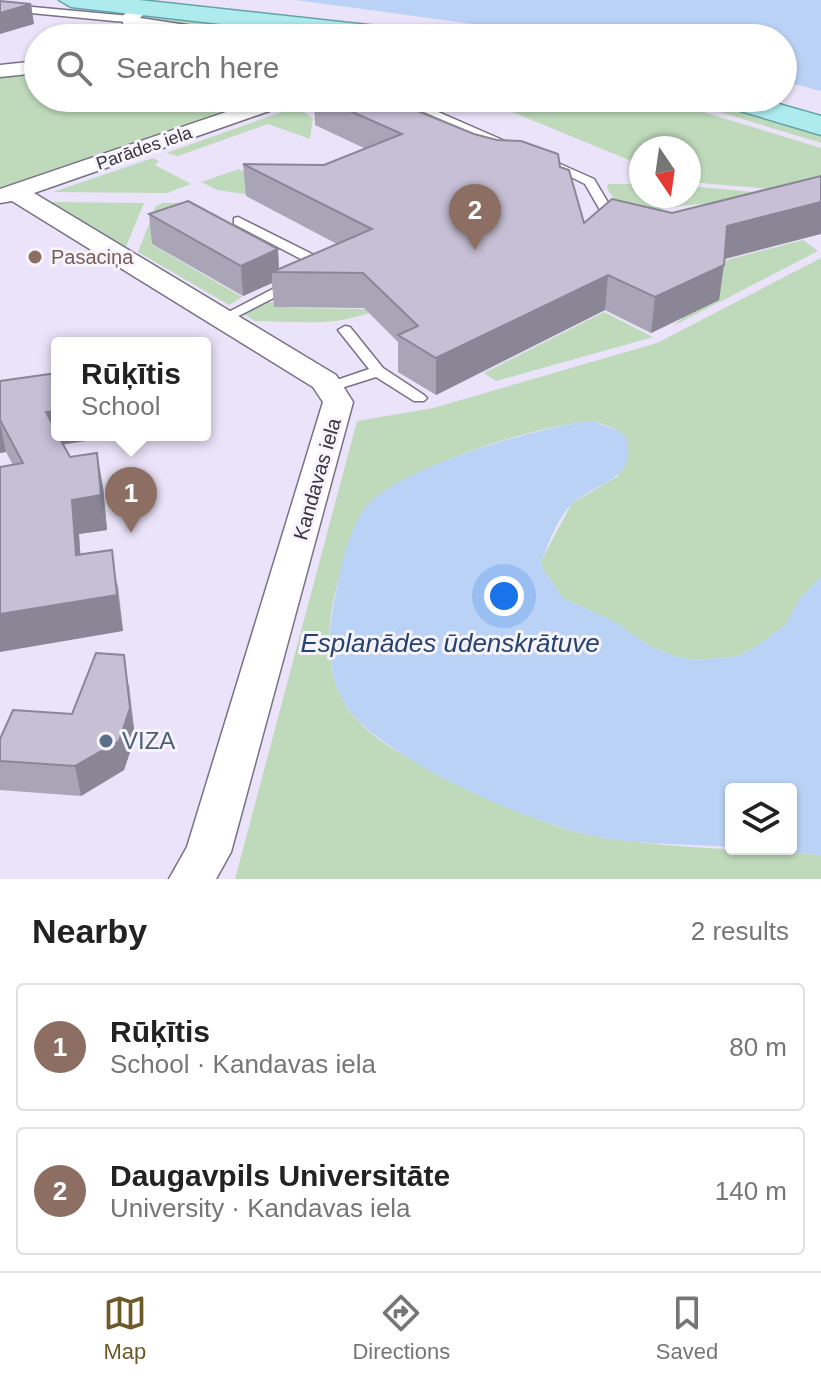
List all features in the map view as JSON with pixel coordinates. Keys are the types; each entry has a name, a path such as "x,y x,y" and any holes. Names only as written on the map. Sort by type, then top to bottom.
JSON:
{"main road":[{"path":"71,0 136,12 264,24"},
{"path":"774,112 821,126"}],"street":[{"path":"136,12 139,24"},
{"path":"0,71 24,68"},
{"name":"Parādes iela","path":"7,195 247,112"},
{"name":"Kandavas iela","path":"7,195 224,318 330,387 338,402 208,852 192,879"}],"lane":[{"path":"0,7 26,3 72,16 136,12"},
{"path":"430,112 527,153"},
{"path":"540,159 590,182 608,214 626,219"},
{"path":"224,318 327,267 238,221"},
{"path":"345,330 378,371 419,398"},
{"path":"330,387 378,371"}],"green space":[{"path":"154,15 246,24 178,24 144,18"},
{"path":"24,72 24,112 234,112 0,192 0,74"},
{"path":"282,112 304,112 313,118 310,139 268,124 178,156 166,153"},
{"path":"512,112 703,112 821,148 821,198 701,183 701,136 629,136 629,160"},
{"path":"720,112 758,112 821,131 821,143"},
{"path":"335,115 421,119 557,177 570,188 579,202 581,210 577,225 554,243 528,256 458,284 356,317 335,321 255,321 244,314 268,302 291,303 290,308 368,309 378,305 377,301 490,251 491,247 530,247 538,238 554,238 565,231 562,218 572,213 570,202 559,198 557,186 547,180 532,180 521,172 487,171 389,125 325,124 321,129 323,119"},
{"path":"153,158 159,161 155,165 191,184 167,193 53,192"},
{"path":"239,169 258,178 252,195 217,190 201,182"},
{"path":"608,184 629,184 629,205 615,200 607,188"},
{"path":"701,187 784,195 701,204"},
{"path":"49,203 144,203 125,249"},
{"path":"162,203 194,203 163,215 157,241 151,244 242,297 229,305 138,252 156,206"},
{"path":"640,208 663,208 658,214"},
{"path":"803,240 818,251 673,326 684,317 637,293 673,274"},
{"path":"821,258 821,577 801,597 785,625 739,656 696,660 677,657 650,646 615,622 563,598 541,566 542,559 572,503 618,476 617,430 589,422 537,431 470,451 407,478 365,508 337,583 330,629 333,674 340,695 352,714 384,743 434,772 544,822 605,838 725,849 725,855 821,855 821,879 235,879 357,421 433,408 657,343"},
{"path":"604,312 653,337 496,381 484,373"}],"water":[{"path":"296,0 821,0 821,91 797,85 797,24 473,24"},
{"name":"Esplanādes ūdenskrātuve","path":"592,421 617,430 626,437 628,451 621,471 573,503 551,537 541,566 563,598 615,622 650,646 677,657 696,660 739,656 761,643 785,625 801,597 821,577 821,855 797,853 797,783 725,783 725,847 604,838 507,808 436,775 377,736 347,707 332,669 330,628 343,561 356,522 363,511 379,495 434,465 505,440"}],"building":[{"path":"0,1 31,4 0,13"},
{"path":"352,112 420,112 474,134 497,140 521,141 558,154 560,167 569,170 584,223 612,199 629,203 629,208 651,208 672,213 821,176 821,202 727,226 724,265 655,297 608,275 436,358 398,335 418,326 363,273 272,272 372,229 243,164 324,165 402,134"},
{"path":"188,201 278,249 241,266 149,214"},
{"path":"51,374 51,412 46,412 51,422 51,441 61,441 70,457 97,453 101,495 72,500 76,555 112,550 117,595 0,614 0,467 23,463 0,420 0,381"},
{"path":"96,653 124,655 130,708 119,741 75,766 0,761 0,739 13,710 72,714"}],"place":[{"name":"Daugavpils Universitāte","path":"475,250"},
{"name":"Pasaciņa","path":"35,257"},
{"name":"Rūķītis","path":"131,533"},
{"name":"VIZA","path":"106,741"}]}
